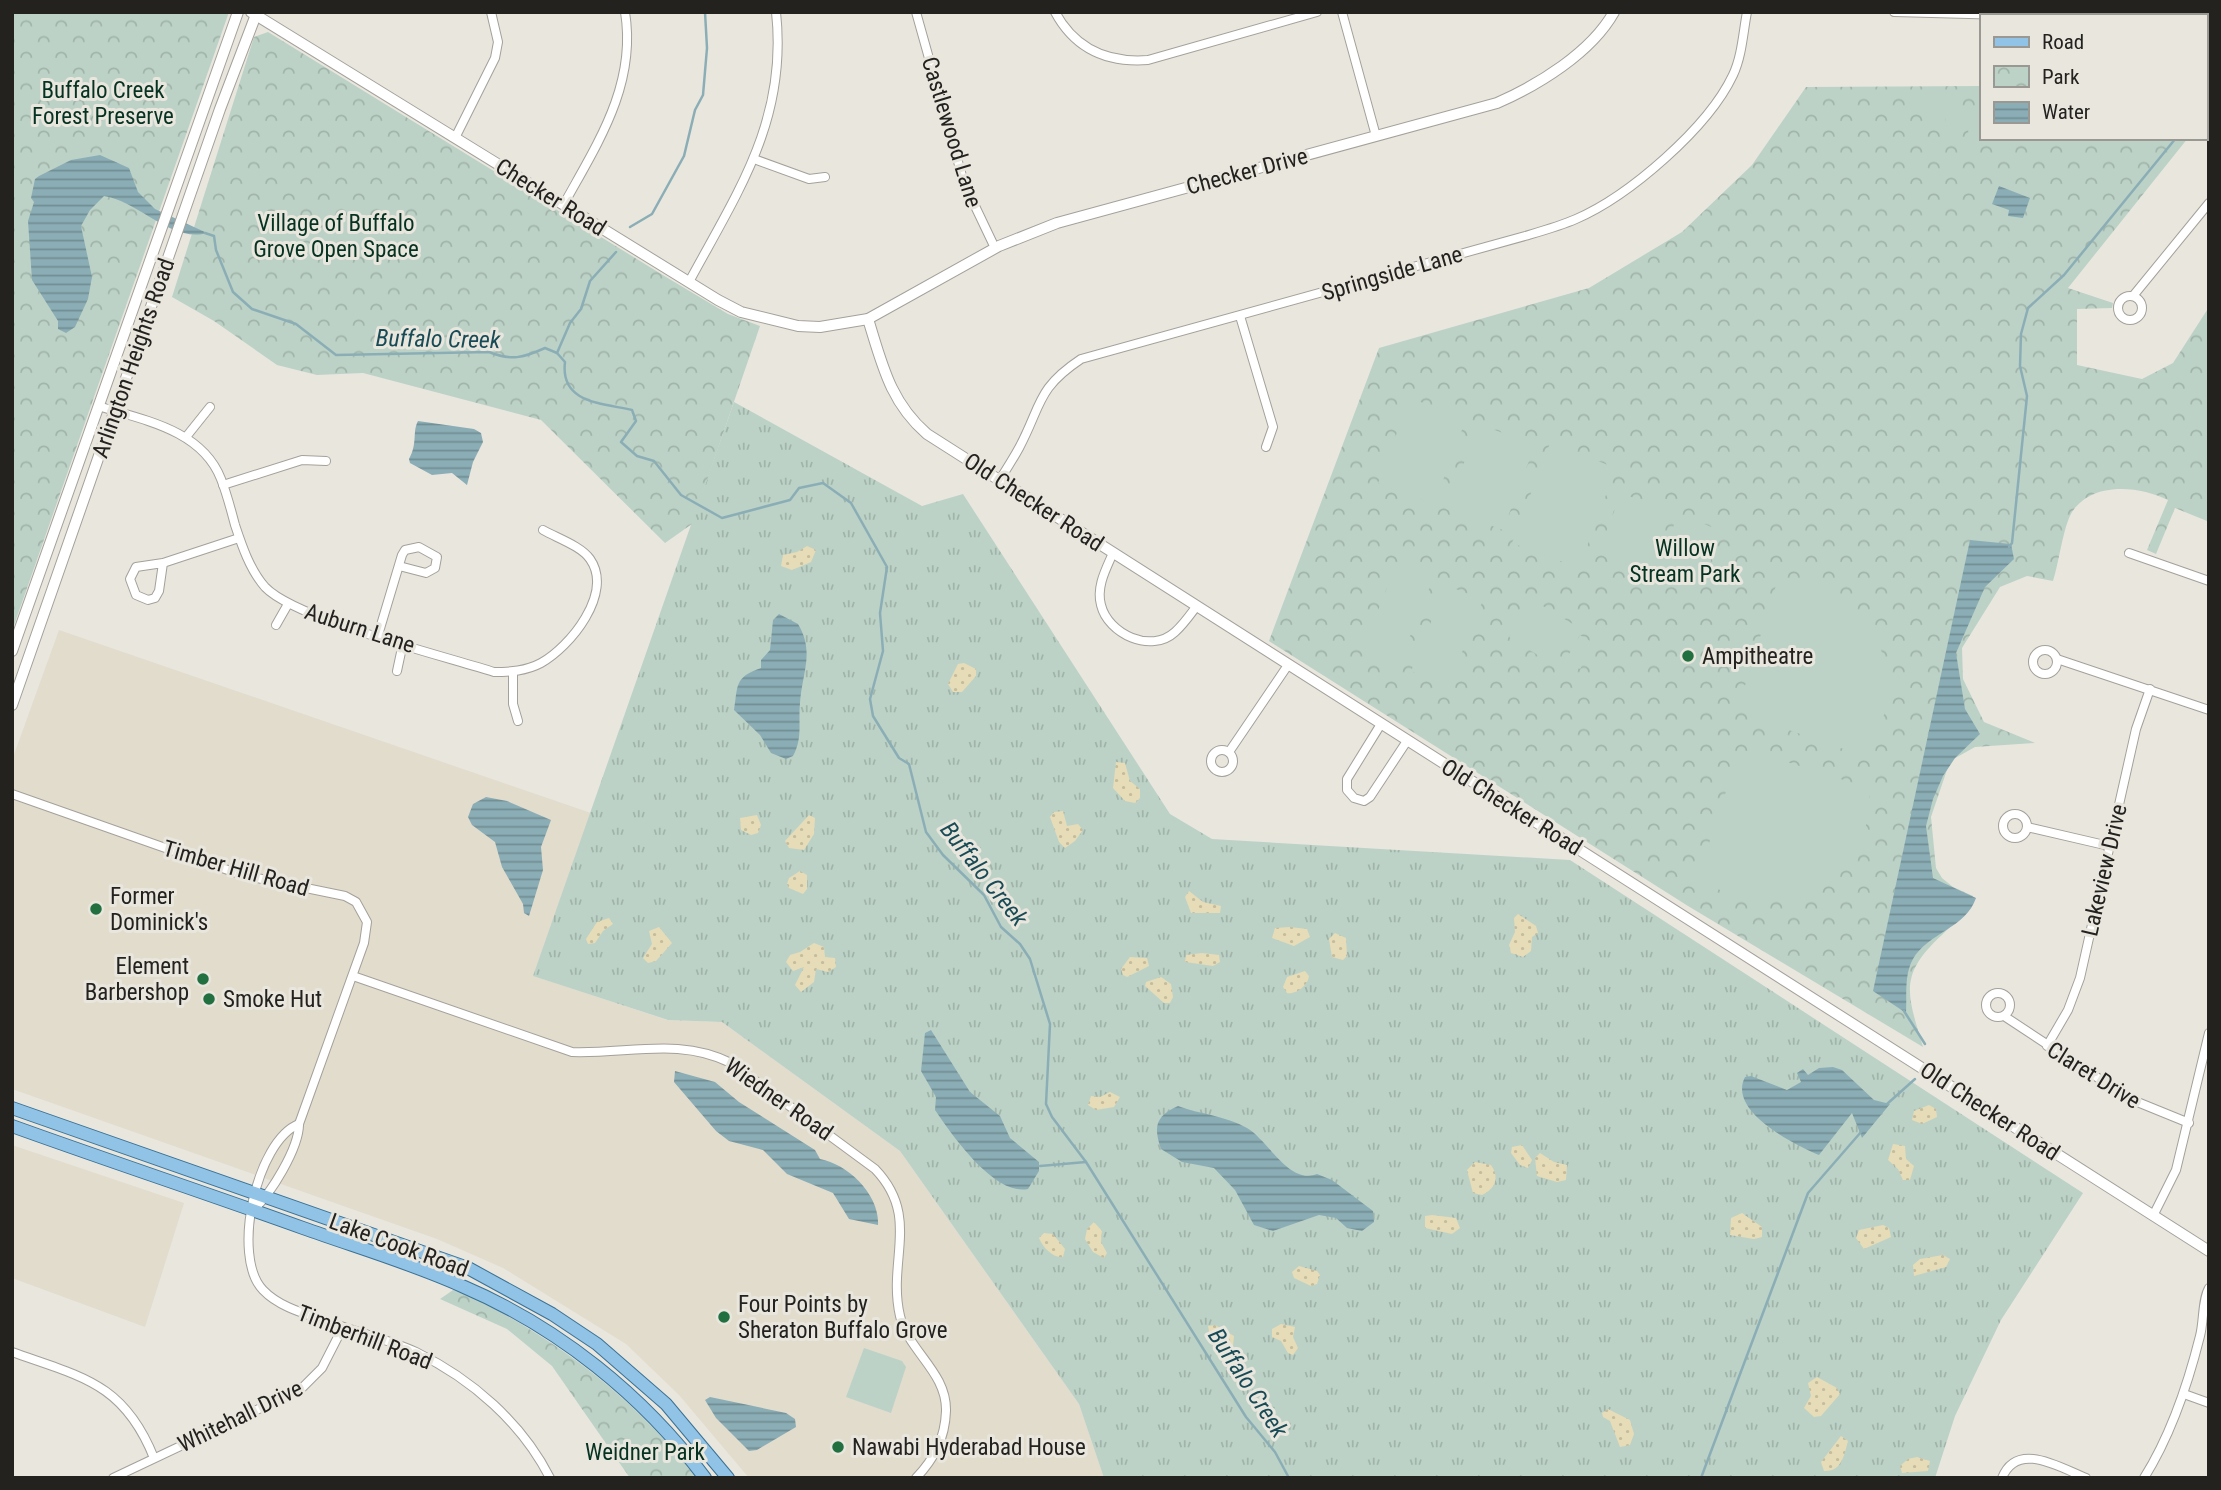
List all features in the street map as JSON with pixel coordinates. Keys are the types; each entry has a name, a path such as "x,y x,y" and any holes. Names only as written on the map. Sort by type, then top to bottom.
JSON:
{"main road":[{"name":"Lake Cook Road","path":"12,1108 468,1268 552,1314 597,1344 653,1392 689,1428 728,1478"},
{"name":"Lake Cook Road","path":"12,1126 420,1269 510,1309 559,1338 610,1378 649,1413 705,1478"}],"street":[{"name":"Arlington Heights Road","path":"12,650 237,12"},
{"path":"455,138 495,58 498,42 491,12"},
{"path":"564,204 609,122 623,82 627,61 625,12"},
{"path":"688,282 736,199 754,159 772,98 776,12"},
{"name":"Castlewood Lane","path":"916,12 964,183 995,248"},
{"path":"1055,12 1073,37 1089,50 1126,62 1148,60 1317,12"},
{"path":"1342,12 1376,136"},
{"name":"Checker Drive","path":"867,319 995,248 1057,223 1497,103 1531,88 1575,56 1614,12"},
{"name":"Springside Lane","path":"999,481 1020,446 1042,394 1059,373 1081,359 1577,219 1648,174 1682,142 1721,96 1740,55 1747,12"},
{"path":"1894,12 1980,14"},
{"name":"Arlington Heights Road","path":"12,705 255,13"},
{"name":"Checker Road","path":"255,13 688,282 741,312 778,323 820,327 867,319"},
{"path":"754,159 809,179 825,177"},
{"path":"2133,296 2209,203"},
{"path":"1240,316 1273,428 1266,447"},
{"name":"Old Checker Road","path":"867,319 890,389 910,419 999,481 2209,1251"},
{"name":"Auburn Lane","path":"98,406 186,437 209,458 223,485 239,538 265,587 288,604 494,672 513,672 539,664 574,636 589,611 596,589 595,567 588,556 543,530"},
{"path":"186,437 211,407"},
{"path":"223,485 302,460 326,461"},
{"path":"163,563 155,598 148,600 136,595 130,579 136,567 163,563 239,538"},
{"path":"378,635 399,566 405,550 412,546 428,549 437,557 435,568 426,573 399,566"},
{"path":"1113,553 1099,592 1101,606 1118,631 1130,638 1160,639 1174,634 1196,607"},
{"path":"2129,553 2209,581"},
{"path":"276,625 288,604"},
{"path":"397,671 403,643"},
{"path":"2057,659 2209,710"},
{"path":"1230,752 1288,664"},
{"path":"513,672 513,704 518,722"},
{"name":"Lakeview Drive","path":"2047,1046 2075,994 2136,729 2150,690"},
{"path":"1381,724 1347,779 1347,790 1354,798 1364,801 1370,797 1407,741"},
{"name":"Timber Hill Road","path":"12,794 242,875 345,896 356,902 367,922 353,976 299,1124 299,1136 267,1197 253,1210"},
{"path":"2027,827 2109,846"},
{"name":"Wiedner Road","path":"353,976 572,1052 611,1053 691,1048 710,1052 731,1063 875,1169 890,1185 902,1224 895,1292 901,1321 932,1367 942,1389 946,1410 941,1440 934,1458 916,1478"},
{"name":"Claret Drive","path":"2004,1016 2147,1108 2189,1123"},
{"path":"2153,1216 2176,1170 2209,1033"},
{"name":"Timber Hill Road","path":"253,1210 254,1193 278,1142 287,1129 299,1124"},
{"name":"Timberhill Road","path":"253,1210 247,1249 251,1272 263,1290 282,1305 407,1349 455,1374 479,1391 514,1426 550,1478"},
{"path":"2144,1478 2184,1394 2207,1311 2205,1294 2209,1288"},
{"name":"Whitehall Drive","path":"113,1478 301,1389 323,1368 343,1327"},
{"path":"12,1352 90,1379 112,1395 131,1412 154,1458"},
{"path":"2184,1394 2209,1403"},
{"path":"2002,1478 2013,1463 2024,1457 2037,1458 2086,1478"}],"shaded area":[{"path":"59,630 591,813 534,976 667,1020 722,1022 900,1151 1079,1404 1104,1478 749,1478 679,1395 626,1344 503,1268 437,1239 12,1089 12,760"},
{"path":"12,1145 184,1203 145,1327 12,1278"}],"green space":[{"name":"Buffalo Creek Forest Preserve","path":"12,12 229,12 12,631"},
{"name":"Village of Buffalo Grove Open Space","path":"268,32 666,277 728,314 760,326 692,524 665,543 541,420 363,373 317,375 277,365 214,321 172,297 254,37"},
{"name":"Willow Stream Park","path":"1980,86 1980,140 2186,140 2068,288 2113,303 2112,308 2077,309 2077,365 2142,379 2173,363 2209,307 2207,521 2175,508 2156,554 2147,550 2168,500 2130,489 2092,495 2072,512 2053,581 2027,576 2000,587 1962,648 1963,679 1984,722 2035,743 1975,747 1950,761 1931,817 1936,868 1942,878 1953,887 1973,896 1960,917 1919,961 1913,974 1910,998 1923,1047 1688,906 1269,641 1379,348 1589,288 1682,232 1752,165 1806,87"},
{"path":"1925,94 1941,94 1940,129 1924,128"},
{"path":"1946,94 1962,95 1961,129 1945,129"},
{"path":"1969,109 1980,109 1980,138 1968,138"},
{"path":"1410,398 1466,419 1434,504 1378,483"},
{"path":"734,402 922,506 963,494 1170,814 1212,839 1570,860 2083,1193 2001,1320 1955,1416 1935,1478 1104,1478 1079,1404 900,1151 722,1022 668,1020 533,976"},
{"path":"1479,424 1535,445 1503,530 1446,509"},
{"path":"1550,443 1616,468 1579,568 1512,543"},
{"path":"1621,493 1665,510 1642,570 1598,554"},
{"path":"1678,514 1722,531 1699,592 1655,575"},
{"path":"1396,565 1433,579 1398,666 1362,651"},
{"path":"1778,579 1825,589 1845,600 1857,611 1876,638 1886,669 1887,701 1867,757 1754,718 1741,710 1739,705"},
{"path":"1446,585 1483,600 1448,687 1411,671"},
{"path":"1533,600 1576,626 1552,664 1509,637"},
{"path":"1580,635 1595,644 1580,669 1565,661"},
{"path":"1749,750 1869,788 1869,811 1864,832 1854,852 1840,870 1823,884 1803,894 1782,900 1751,900 1727,893 1698,877 1738,755"},
{"name":"Weidner Park","path":"456,1288 526,1327 588,1369 644,1418 698,1478 630,1478 552,1366 507,1329 440,1299"},
{"path":"864,1348 902,1361 906,1367 891,1413 846,1397"}],"sand":[{"path":"807,546 816,550 811,562 792,570 781,566 783,555 797,552"},
{"path":"964,663 976,669 976,676 962,692 953,692 948,684 958,664"},
{"path":"1116,762 1125,763 1130,781 1140,789 1140,798 1135,803 1125,801 1113,788"},
{"path":"1063,811 1067,826 1078,824 1083,830 1075,841 1065,848 1059,842 1050,817 1054,812"},
{"path":"757,815 761,825 758,833 751,835 741,830 740,818"},
{"path":"809,815 815,818 814,834 804,850 789,848 785,841"},
{"path":"800,871 807,875 807,889 803,894 789,888 787,884 789,878"},
{"path":"1189,891 1203,902 1221,906 1220,913 1191,913 1185,897"},
{"path":"1518,914 1536,926 1538,933 1532,937 1531,951 1523,957 1511,953 1509,945 1515,932 1514,918"},
{"path":"609,918 613,924 603,931 595,943 588,944 586,939 597,922"},
{"path":"659,927 672,943 656,961 648,963 643,958 652,944 649,931"},
{"path":"1275,928 1307,929 1310,937 1294,946 1272,938"},
{"path":"1335,933 1346,938 1347,956 1343,960 1332,957 1329,939"},
{"path":"814,943 824,947 825,957 835,958 836,967 828,972 816,969 814,982 801,992 795,985 804,967 793,971 786,962 790,955"},
{"path":"1186,955 1219,955 1220,962 1213,966 1185,962"},
{"path":"1130,957 1147,958 1149,966 1127,977 1121,969"},
{"path":"1305,971 1309,976 1304,986 1298,991 1287,993 1283,987 1287,977"},
{"path":"1161,977 1171,984 1173,997 1170,1003 1164,1003 1145,986 1146,982"},
{"path":"1110,1092 1120,1097 1114,1107 1096,1110 1088,1105 1091,1096 1100,1097"},
{"path":"1929,1105 1936,1109 1937,1117 1922,1124 1912,1120 1914,1111"},
{"path":"1893,1144 1905,1146 1906,1159 1914,1166 1910,1180 1903,1180 1898,1169 1888,1160"},
{"path":"1522,1145 1532,1160 1528,1168 1520,1165 1511,1153 1512,1147"},
{"path":"1540,1153 1554,1162 1567,1165 1566,1180 1557,1182 1537,1176 1535,1158"},
{"path":"1475,1162 1491,1165 1495,1174 1495,1183 1482,1195 1473,1193 1467,1170"},
{"path":"1742,1213 1762,1227 1762,1237 1754,1239 1730,1235 1731,1218"},
{"path":"1425,1216 1456,1218 1460,1228 1452,1234 1425,1228"},
{"path":"1094,1222 1102,1231 1101,1242 1107,1253 1104,1258 1093,1252 1085,1239 1087,1229"},
{"path":"1883,1225 1889,1228 1891,1237 1864,1249 1856,1238 1859,1230"},
{"path":"1044,1233 1053,1234 1065,1249 1063,1257 1052,1254 1043,1245 1039,1238"},
{"path":"1943,1255 1950,1259 1946,1267 1914,1276 1913,1265 1920,1259"},
{"path":"1299,1266 1317,1271 1320,1275 1317,1284 1311,1286 1294,1278 1292,1272"},
{"path":"1281,1324 1295,1327 1293,1337 1298,1348 1293,1355 1288,1353 1281,1341 1272,1337 1272,1329"},
{"path":"1215,1325 1234,1336 1233,1346 1227,1347 1210,1336 1208,1326"},
{"path":"1817,1377 1837,1388 1840,1394 1821,1416 1814,1417 1804,1408 1811,1396 1808,1383"},
{"path":"1608,1409 1630,1420 1634,1434 1630,1445 1620,1447 1610,1421 1603,1417 1602,1413"},
{"path":"1841,1436 1848,1441 1841,1462 1835,1469 1824,1471 1821,1462"},
{"path":"1917,1457 1930,1461 1928,1471 1902,1473 1900,1466 1908,1459"}],"water":[{"path":"100,155 129,168 138,192 155,209 207,233 181,232 130,205 104,196 90,210 81,226 92,277 88,299 75,327 66,333 58,329 58,321 32,280 28,221 34,202 31,198 35,179 39,176 71,160"},
{"path":"1999,186 2030,198 2023,218 2008,216 2009,210 1992,204"},
{"path":"418,421 474,429 481,433 483,442 473,462 467,485 452,473 432,475 410,463"},
{"path":"1970,540 2011,544 2014,559 1985,587 1956,653 1965,709 1980,734 1955,758 1943,776 1926,826 1933,878 1976,898 1964,917 1928,943 1913,959 1907,978 1906,1013 1873,991"},
{"path":"779,614 798,624 807,653 798,743 793,756 786,759 771,753 760,735 734,710 739,683 746,675 761,668 761,660 770,650 773,620"},
{"path":"486,797 507,801 551,820 541,847 543,870 529,916 524,913 523,904 502,867 495,842 472,825 468,817 473,804"},
{"path":"931,1030 970,1092 1000,1116 1010,1138 1039,1162 1039,1171 1028,1189 1015,1189 988,1174 963,1148 935,1110 936,1097 921,1071 925,1033"},
{"path":"1833,1067 1842,1070 1874,1100 1890,1104 1862,1138 1852,1113 1819,1155 1781,1135 1754,1114 1746,1103 1742,1090 1745,1077 1751,1076 1787,1090 1801,1082 1797,1073 1803,1069 1808,1075 1819,1068"},
{"path":"675,1071 715,1082 739,1102 815,1150 820,1159 851,1174 868,1192 874,1203 878,1225 849,1219 833,1193 787,1174 763,1150 729,1141 716,1131 674,1082"},
{"path":"1178,1106 1247,1128 1279,1160 1297,1173 1307,1176 1317,1174 1332,1180 1373,1211 1374,1222 1362,1231 1347,1228 1336,1218 1319,1215 1273,1231 1254,1225 1235,1190 1214,1168 1182,1162 1161,1149 1157,1134 1158,1123 1165,1114"},
{"path":"710,1397 786,1413 795,1419 796,1427 757,1450 749,1451 716,1418 705,1400"}],"waterway":[{"path":"630,227 652,214 684,156 695,110 703,95 707,48 705,12"},
{"path":"2009,547 2012,543 2027,396 2020,366 2021,334 2028,308 2064,275 2174,140"},
{"name":"Buffalo Creek","path":"205,233 214,236 216,250 233,292 252,309 296,324 336,355 489,352 504,357 517,357 545,348 557,353 565,362 565,376 576,393 596,403 632,410 636,421 621,442 637,456 654,461 681,495 722,518 790,500 799,488 823,483 851,503 887,567 880,613 883,651 870,699 873,716 899,758 909,764 926,832 943,855 984,895 1001,927 1020,944 1030,959 1050,1024 1046,1104 1052,1117 1086,1162 1246,1417 1275,1452 1289,1478"},
{"path":"557,353 570,323 581,309 590,281 616,252"},
{"path":"1904,1011 1925,1044"},
{"path":"1887,1104 1915,1079"},
{"path":"1701,1478 1808,1193 1861,1132"},
{"path":"1040,1166 1086,1162"}],"place":[{"name":"Ampitheatre","path":"1688,656"},
{"name":"Former Dominick's","path":"96,909"},
{"name":"Element Barbershop","path":"203,979"},
{"name":"Smoke Hut","path":"209,999"},
{"name":"Four Points by Sheraton Buffalo Grove","path":"724,1317"},
{"name":"Nawabi Hyderabad House","path":"838,1447"}]}
